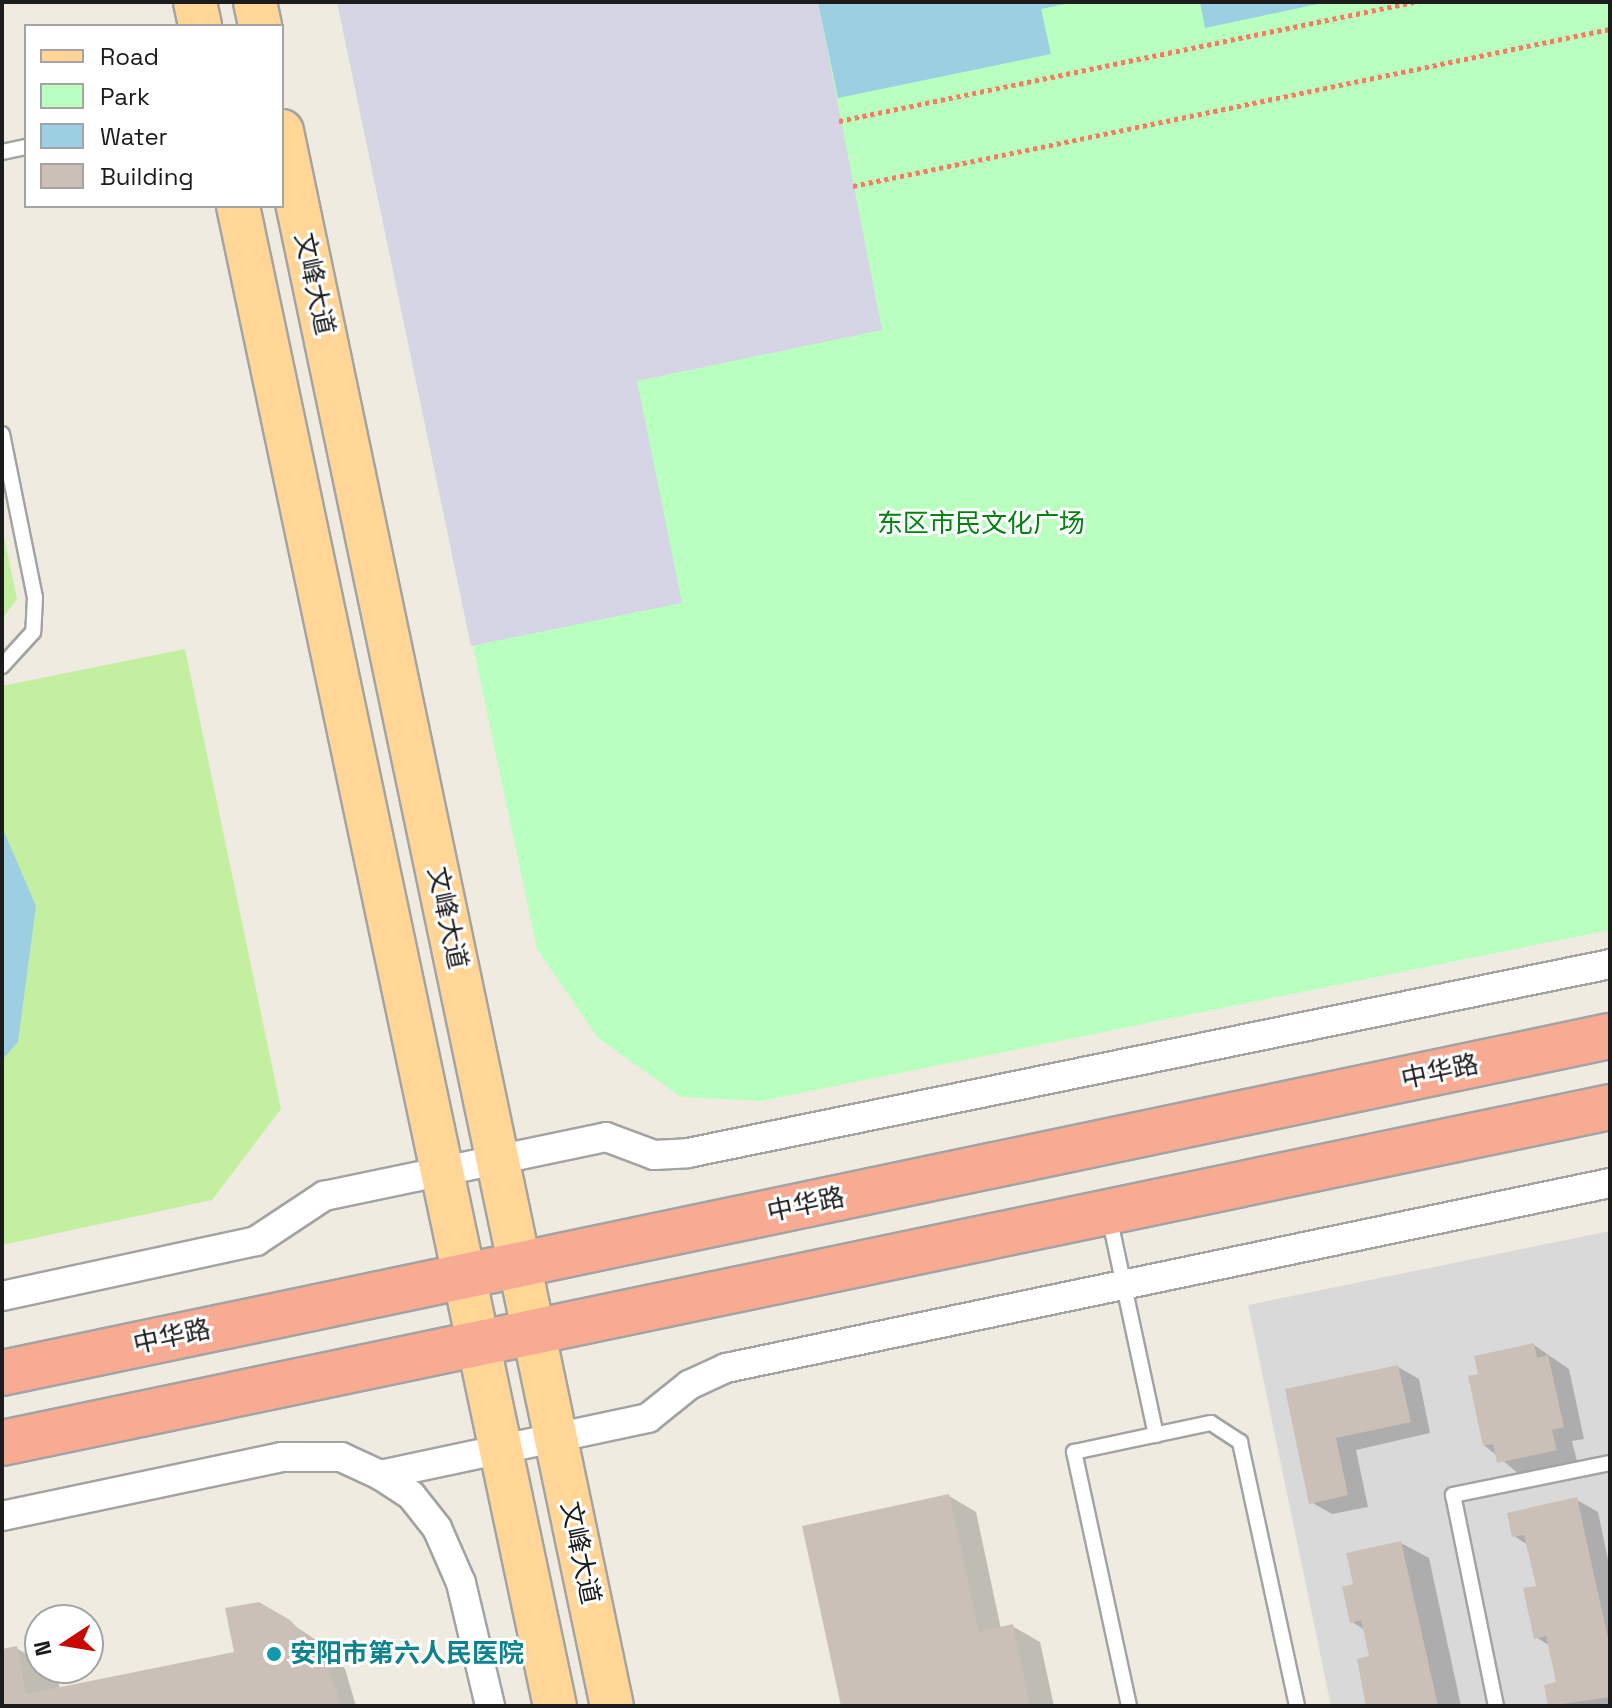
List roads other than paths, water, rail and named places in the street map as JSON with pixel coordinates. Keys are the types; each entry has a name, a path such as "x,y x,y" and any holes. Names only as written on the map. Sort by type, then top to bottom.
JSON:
{"highway":[{"name":"中华路","path":"2,1373 1610,1036"},
{"path":"2,1443 1610,1107"}],"main road":[{"path":"195,2 200,24"},
{"path":"255,2 260,24"},
{"name":"文峰大道","path":"284,141 612,1706"},
{"path":"238,208 555,1706"}],"street":[{"path":"2,1296 256,1241 324,1196 606,1137 654,1155 704,1151 1610,964"},
{"path":"380,1475 648,1418 689,1385 726,1368 1610,1183"},
{"path":"2,1516 281,1457 341,1457 380,1475 411,1495 437,1528 461,1583 490,1706"}],"lane":[{"path":"2,152 24,147"},
{"path":"2,434 35,598 33,632 2,666"},
{"path":"1108,1212 1156,1435"},
{"path":"1129,1706 1074,1452 1211,1423 1240,1442 1297,1706"},
{"path":"1496,1706 1453,1495 1610,1463"}],"water":[{"path":"818,2 1075,2 1041,9 1051,54 838,98"},
{"path":"1200,2 1327,2 1205,28"},
{"path":"2,827 36,906 18,1042 2,1060"}],"place":[{"name":"安阳市第六人民医院","path":"274,1654"}],"park label":[{"name":"东区市民文化广场","path":"981,524"}]}
